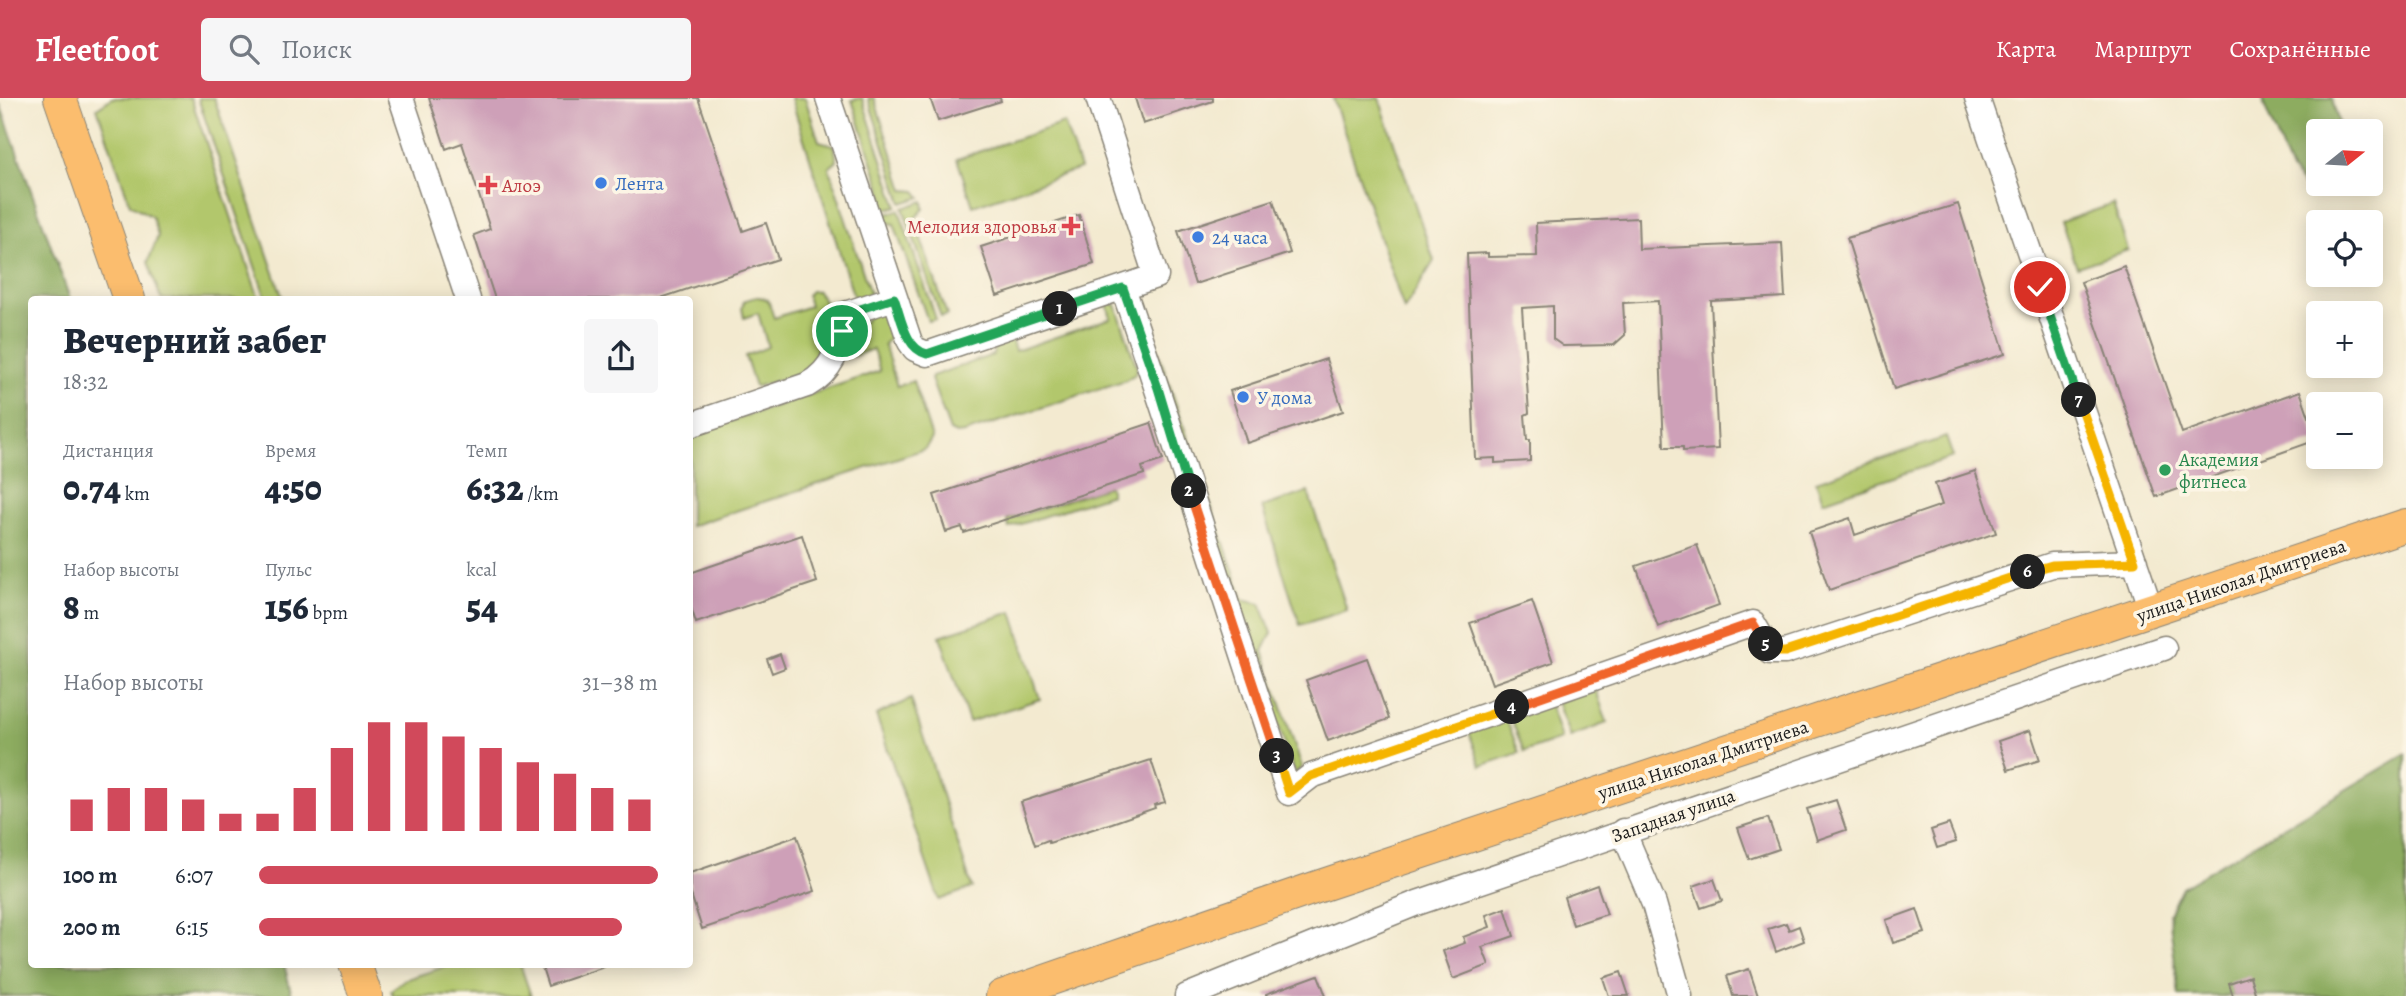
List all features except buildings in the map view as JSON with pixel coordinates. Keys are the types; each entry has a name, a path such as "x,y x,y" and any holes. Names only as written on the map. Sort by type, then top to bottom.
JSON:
{"main road":[{"path":"60,98 128,296"},
{"name":"улица Николая Дмитриева","path":"1002,996 1359,873 2406,525"},
{"path":"356,968 366,996"}],"street":[{"path":"401,98 467,296"},
{"path":"828,98 910,342 915,349 927,354 1156,276 1098,98"},
{"path":"1977,98 2151,610"},
{"path":"1123,288 1289,793 1311,776 1753,623 1770,652 1785,652 2052,565 2135,562"},
{"path":"693,424 807,386 820,378 831,366 839,348 842,315 894,298"},
{"name":"Западная улица","path":"1187,996 1417,903 2164,649"},
{"path":"1623,831 1654,904 1680,996"}],"green space":[{"path":"112,98 191,98 258,296 160,296 148,262 158,236 152,217 130,204 97,108"},
{"path":"198,98 214,98 282,296 265,296"},
{"path":"791,98 805,98 819,141 834,145 837,161 829,168 870,294 854,298"},
{"path":"862,98 897,206 876,212 878,203 884,198 852,100"},
{"path":"868,98 874,98 904,190 916,191 921,197 902,203"},
{"path":"1333,98 1379,98 1434,261 1404,310"},
{"path":"2261,98 2332,98 2338,119 2306,119 2306,187 2291,171"},
{"path":"0,104 69,296 28,296 28,968 285,968 292,996 0,996"},
{"path":"1064,123 1080,169 973,206 957,159"},
{"path":"923,201 924,209 914,219 947,315 941,317 903,208"},
{"path":"2113,204 2128,250 2077,267 2061,222"},
{"path":"899,210 936,319 928,321 894,224 882,222 878,217"},
{"path":"811,291 817,291 823,300 829,320 829,332 822,353 808,370 755,387 745,356 768,347 758,313 744,318 744,301 756,297 768,300 774,318 810,306 807,295"},
{"path":"1131,292 1138,292 1148,306 1152,334 1243,599 1260,603 1272,633 1263,651 1302,767 1295,774"},
{"path":"1106,301 1116,305 1137,368 1135,374 1126,380 964,433 956,434 950,431 932,376 993,355 996,339 1010,335 1015,351 1111,318"},
{"path":"875,309 893,323 895,332 884,344 897,386 913,381 932,438 925,449 693,525 693,434 880,371 873,349 853,356 848,351 856,332"},
{"path":"1946,437 1953,457 1823,501 1816,481"},
{"path":"1109,486 1111,494 1009,528 1007,520"},
{"path":"1308,492 1347,610 1300,625 1262,507"},
{"path":"1012,612 1040,699 969,722 940,636"},
{"path":"1596,690 1607,723 1570,737 1557,702"},
{"path":"911,699 972,888 939,900 876,715"},
{"path":"1550,705 1561,739 1524,752 1511,718"},
{"path":"1507,720 1519,753 1481,766 1469,732"},
{"path":"2406,754 2406,996 2179,996 2169,914 2182,887"},
{"path":"441,968 521,968 531,996 393,996 391,990 404,980"}],"place":[{"name":"Лента","path":"601,183"},
{"name":"Алоэ","path":"488,185"},
{"name":"Мелодия здоровья","path":"1071,226"},
{"name":"24 часа","path":"1198,237"},
{"name":"У дома","path":"1243,397"},
{"name":"Академия фитнеса","path":"2165,470"}],"route":[{"path":"842,331 842,315 894,298 910,342 915,349 927,354 1123,288 1289,793 1311,776 1753,623 1770,652 1785,652 2052,565 2135,562 2040,287"}]}
